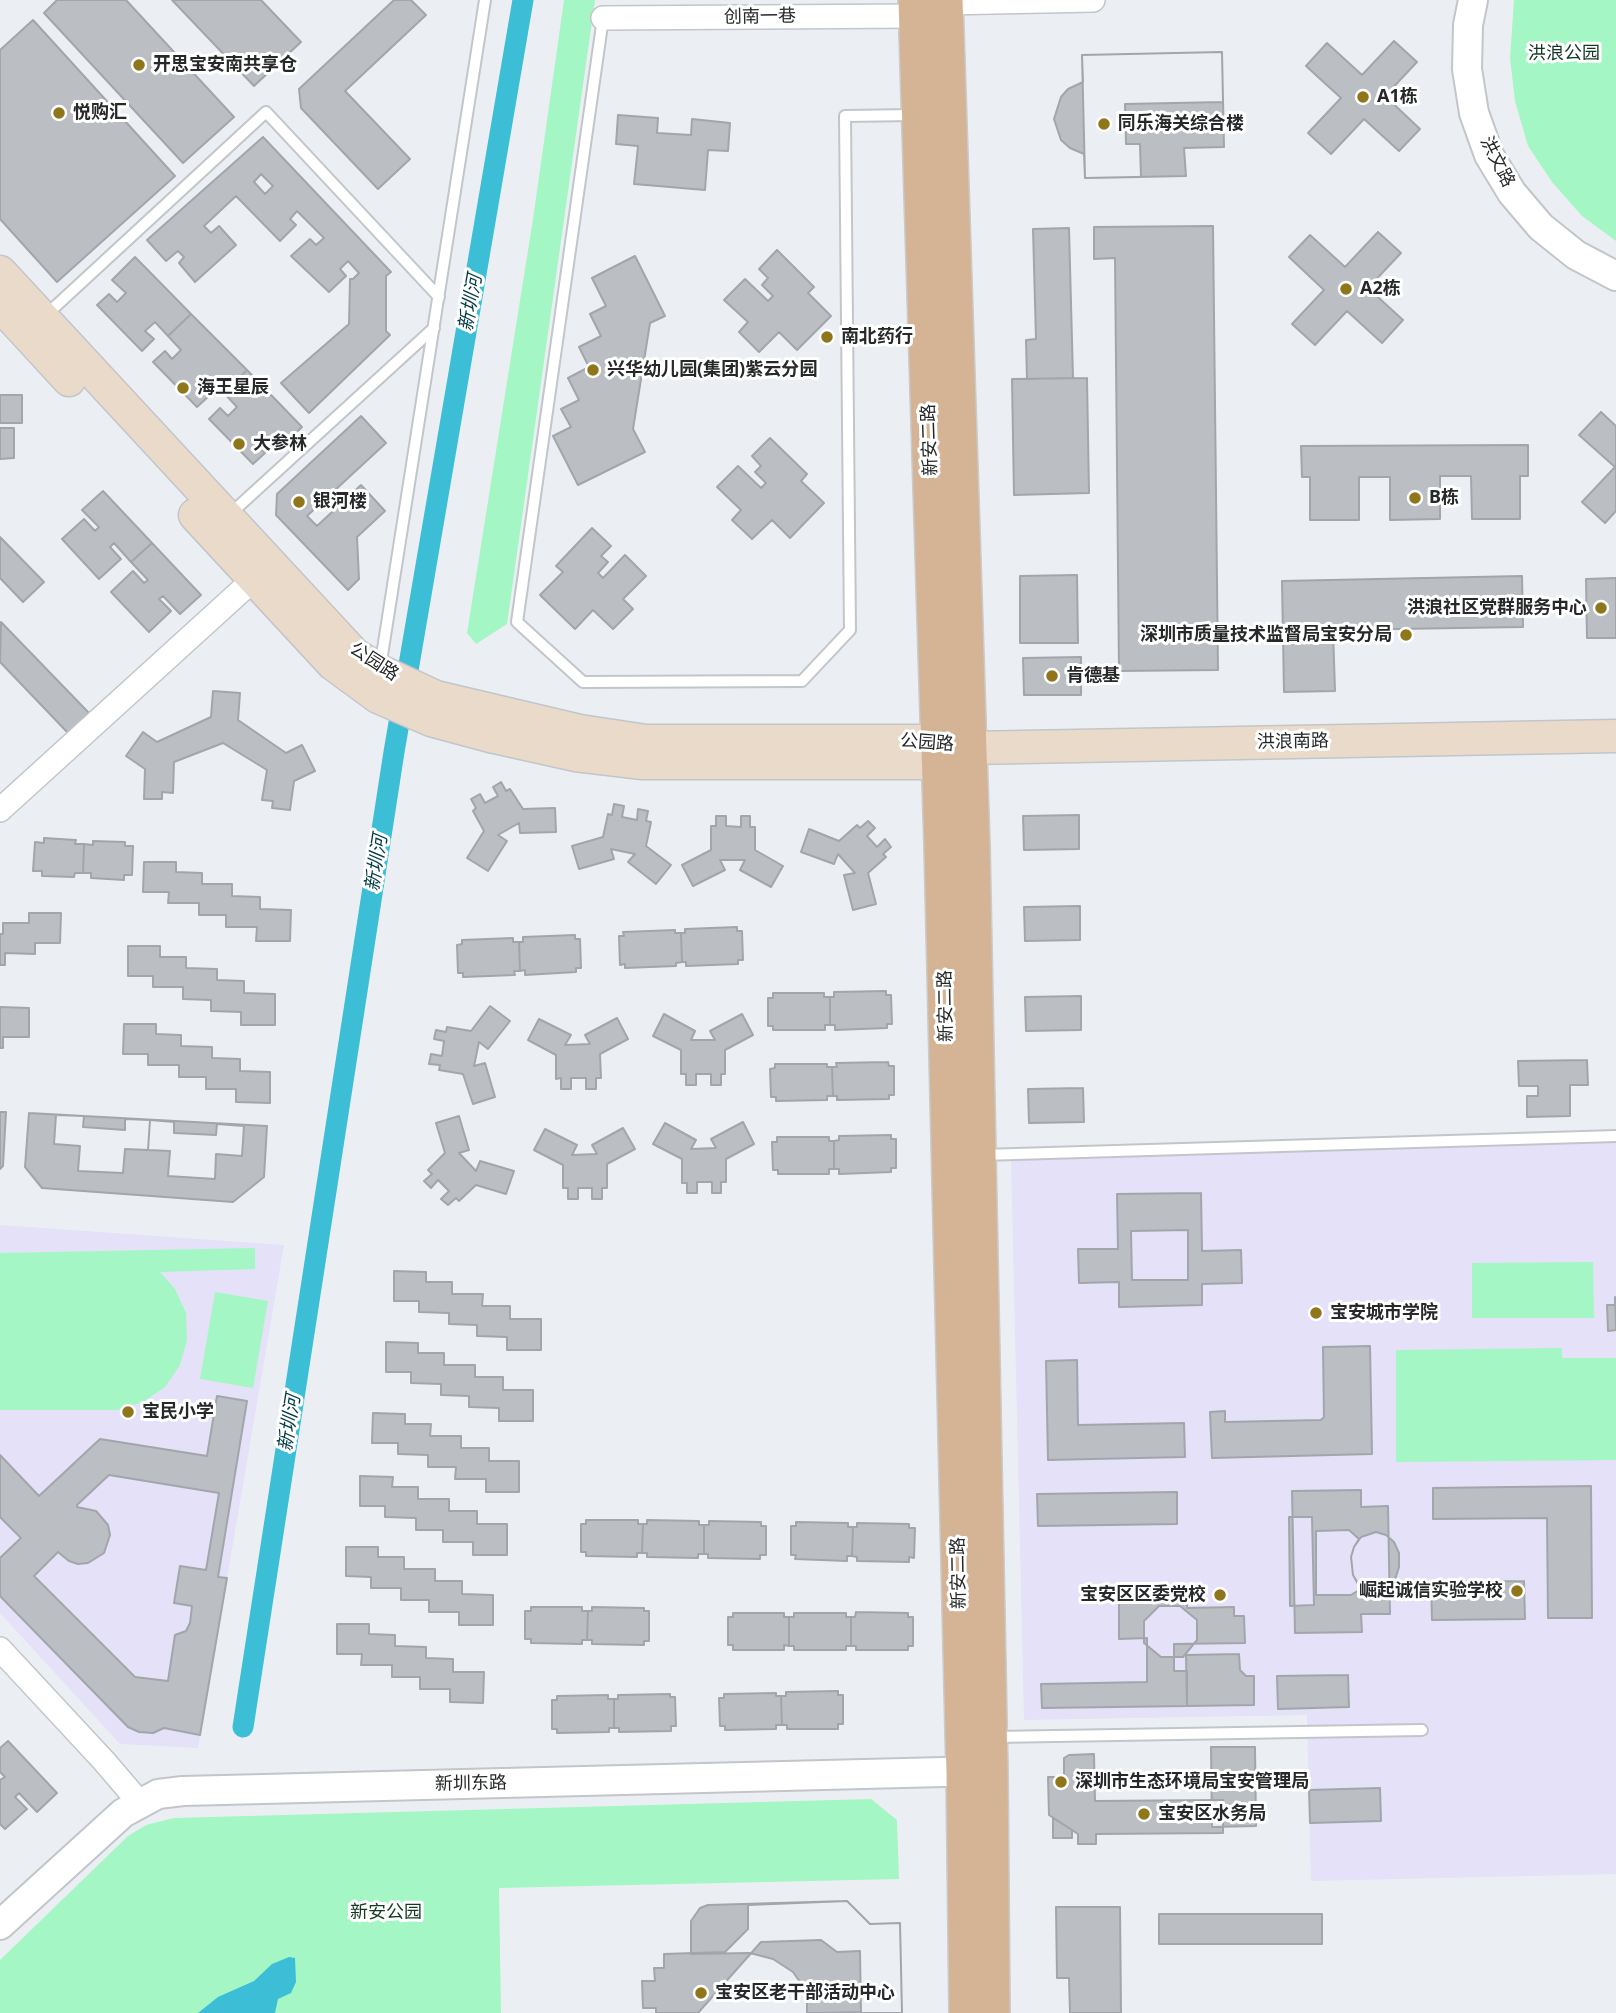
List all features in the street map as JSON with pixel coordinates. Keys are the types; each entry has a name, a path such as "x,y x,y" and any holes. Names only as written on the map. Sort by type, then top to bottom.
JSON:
{"main road":[{"name":"新安二路","path":"931,5 920,115 949,750 978,1155 981,1760 967,2013"},
{"name":"新安二路","path":"931,5 949,750 981,1760 992,2013"},
{"name":"公园路","path":"0,272 227,517 263,572"},
{"name":"公园路","path":"0,305 263,572 354,654 379,684 434,708 646,741 949,750"},
{"name":"洪浪南路","path":"949,750 1616,736"}],"street":[{"name":"创南一巷","path":"603,18 1093,0"},
{"name":"洪文路","path":"1473,0 1468,25 1467,69 1474,113 1489,155 1512,193 1541,227 1576,255 1616,276"},
{"path":"0,810 263,572"},
{"path":"0,1649 139,1802"},
{"name":"新圳东路","path":"0,1925 123,1813 158,1794 981,1760"}],"lane":[{"path":"379,684 485,0"},
{"path":"603,18 517,622 583,682 802,681 850,630 845,116 920,115"},
{"path":"43,318 266,112 439,297"},
{"path":"227,517 434,328"},
{"path":"978,1155 1616,1136"},
{"path":"981,1760 1422,1730"}],"shaded area":[{"path":"1616,1142 1616,1874 1311,1881 1307,1715 1024,1720 1011,1158"},
{"name":"宝民小学","path":"0,1225 284,1245 198,1748 120,1744 0,1613"}],"green space":[{"path":"564,0 595,0 507,624 476,644 467,633 533,219"},
{"name":"洪浪公园","path":"1514,0 1616,0 1616,241 1582,216 1552,182 1528,146 1515,101 1510,58"},
{"path":"255,1248 255,1269 160,1272 175,1289 186,1313 187,1340 180,1365 165,1387 143,1402 118,1410 0,1410 0,1253"},
{"path":"1593,1262 1594,1318 1472,1318 1472,1263"},
{"path":"215,1292 268,1301 253,1388 200,1379"},
{"path":"1562,1348 1562,1358 1616,1358 1616,1460 1396,1462 1396,1350"},
{"name":"新安公园","path":"871,1799 897,1820 899,1879 499,1888 501,2013 0,2013 0,1960 128,1836 146,1825 174,1818"}],"water":[{"path":"289,1957 295,1958 296,1982 291,1993 278,1999 275,2013 198,2013 218,1997 254,1981 272,1964"}],"building":[{"name":"开思宝安南共享仓","path":"57,0 126,0 234,117 183,163 44,13"},
{"path":"172,0 261,0 301,42 254,86"},
{"path":"394,0 411,0 426,15 345,91 410,159 378,189 301,108 299,89"},
{"name":"悦购汇","path":"33,20 175,176 57,282 0,219 0,50"},
{"name":"A1栋","path":"1394,41 1417,62 1385,96 1420,129 1399,151 1364,119 1331,154 1308,133 1341,98 1306,66 1327,43 1362,75"},
{"name":"同乐海关综合楼","path":"1222,52 1223,102 1125,104 1126,144 1140,144 1141,177 1085,178 1082,55"},
{"path":"1222,52 1224,147 1184,148 1186,176 1085,178 1084,154 1070,148 1061,140 1054,119 1061,97 1068,89 1083,82 1082,55"},
{"path":"618,115 658,118 657,133 691,135 692,119 730,123 728,151 708,150 705,190 634,184 638,146 616,144"},
{"path":"263,137 391,272 386,276 386,331 390,335 309,413 281,383 349,324 350,279 359,273 348,261 340,269 346,276 329,292 291,256 310,239 316,245 324,238 297,211 290,219 296,225 280,241 236,196 204,226 211,233 219,226 236,245 195,282 179,263 184,257 178,251 166,261 147,240","holes":["261,174 273,186 265,194 254,182"]},
{"path":"1213,226 1218,670 1119,671 1115,258 1094,259 1094,227"},
{"path":"1069,228 1073,378 1027,379 1026,340 1036,339 1033,229"},
{"name":"A2栋","path":"1378,232 1401,253 1368,288 1403,320 1382,343 1347,311 1315,345 1292,324 1324,290 1289,257 1310,235 1345,267"},
{"path":"777,250 814,287 808,293 831,316 797,350 779,332 759,352 739,332 748,322 724,300 745,279 768,301 773,296 762,285 768,278 759,269"},
{"path":"635,256 665,316 650,323 633,429 645,452 578,485 553,436 571,427 561,409 579,400 568,378 589,367 579,347 601,336 590,314 606,306 592,278"},
{"path":"135,257 191,314 168,336 155,322 145,331 154,339 142,351 97,305 109,294 117,302 126,293 112,280"},
{"path":"191,314 247,370 224,393 210,379 201,388 209,396 197,407 153,362 165,351 172,359 181,350 168,336"},
{"path":"247,370 302,427 280,449 266,435 257,444 265,453 253,464 209,419 220,408 228,416 237,407 224,393"},
{"path":"1087,378 1089,493 1014,495 1012,379"},
{"path":"0,395 22,395 22,423 0,423"},
{"path":"1601,412 1616,426 1616,511 1605,523 1582,502 1615,467 1579,435"},
{"name":"银河楼","path":"361,416 386,443 307,516 317,526 361,485 385,511 357,537 359,579 348,590 276,515 277,494"},
{"path":"0,428 14,428 14,458 0,459"},
{"path":"770,438 807,474 801,481 824,503 790,538 772,520 752,539 732,520 741,510 717,487 738,466 761,488 766,483 755,472 761,466 752,456"},
{"name":"B栋","path":"1528,445 1528,476 1520,476 1520,519 1472,519 1471,476 1440,476 1440,519 1390,520 1390,477 1359,477 1359,520 1310,520 1310,477 1302,477 1301,446"},
{"path":"103,491 152,543 131,562 114,543 110,547 121,559 99,579 62,539 84,519 95,531 99,527 82,510"},
{"path":"592,528 611,546 601,556 608,562 598,573 603,578 625,555 646,576 623,599 633,609 613,629 593,610 575,629 540,595 563,572 556,566"},
{"path":"0,537 44,582 23,602 0,578"},
{"path":"152,543 201,595 180,614 163,596 159,599 171,611 149,632 111,592 133,571 144,583 148,580 131,562"},
{"path":"1077,575 1078,643 1020,643 1020,576"},
{"path":"1522,576 1523,627 1333,630 1335,691 1284,692 1282,581"},
{"name":"洪浪社区党群服务中心","path":"1616,578 1616,638 1587,638 1586,579"},
{"path":"1,622 89,713 68,733 0,662"},
{"name":"肯德基","path":"1081,657 1081,695 1024,695 1023,658"},
{"path":"213,691 240,693 238,720 286,753 302,745 315,771 294,781 290,810 272,808 273,801 262,800 267,770 223,743 174,762 173,793 162,792 162,799 144,799 145,769 126,756 143,732 157,742 211,717"},
{"path":"501,782 506,791 510,789 523,809 555,808 556,832 520,833 519,823 498,835 507,841 488,871 467,858 484,831 473,811 476,808 471,799 480,794 485,803 498,796 493,787"},
{"path":"614,804 624,806 622,817 637,820 638,809 648,811 646,821 651,822 646,846 671,865 656,884 628,862 635,854 611,849 614,859 579,869 572,846 603,837 608,814 612,815"},
{"path":"1079,815 1079,849 1024,850 1023,816"},
{"path":"716,816 726,816 726,826 741,827 741,816 750,816 750,827 755,827 755,850 783,866 771,887 740,870 745,860 720,860 725,870 693,886 682,865 711,850 711,826 716,826"},
{"path":"868,821 875,828 867,836 877,847 885,839 891,847 883,854 886,857 868,873 876,904 853,910 844,875 855,873 838,854 834,864 801,852 809,829 839,841 857,825 860,828"},
{"path":"44,838 76,840 75,844 84,844 83,873 75,873 74,877 42,876 42,871 33,871 35,842 44,843"},
{"path":"93,841 125,842 125,846 133,846 132,875 124,875 124,880 91,878 91,873 83,873 84,844 93,845"},
{"path":"144,862 176,862 176,872 202,873 202,884 232,884 232,896 260,897 260,909 291,910 290,941 256,941 257,927 226,927 226,915 199,915 199,903 168,903 169,892 143,892"},
{"path":"1080,906 1080,940 1025,941 1024,907"},
{"path":"29,913 61,913 60,943 35,943 35,954 5,953 5,965 0,965 0,934 3,934 3,923 29,923"},
{"path":"737,927 737,931 742,931 743,960 738,960 738,964 686,966 686,962 682,962 681,933 685,933 685,929"},
{"path":"675,930 675,933 681,933 682,962 676,963 676,966 625,968 625,964 620,965 619,936 624,936 623,932"},
{"path":"575,935 575,939 580,939 581,968 576,968 576,972 525,975 525,970 520,971 519,942 523,942 523,937"},
{"path":"513,938 513,942 519,942 520,971 514,971 515,975 463,977 463,973 458,973 457,945 462,944 462,940"},
{"path":"128,946 160,946 160,957 186,957 186,968 217,969 217,980 244,981 244,993 275,994 275,1025 241,1025 241,1012 211,1011 211,1000 183,999 183,987 153,987 153,976 128,976"},
{"path":"886,991 886,995 891,995 892,1024 887,1024 887,1028 835,1030 835,1025 830,1025 830,997 834,997 834,992"},
{"path":"773,993 824,993 824,997 830,997 830,1025 825,1025 825,1030 773,1030 773,1026 768,1026 768,998 773,998"},
{"path":"1081,996 1081,1030 1026,1031 1025,997"},
{"path":"490,1006 510,1021 488,1049 479,1042 474,1066 485,1063 495,1097 473,1104 463,1074 439,1070 440,1065 429,1064 431,1054 442,1056 444,1041 434,1039 436,1030 446,1032 447,1027 471,1031"},
{"path":"0,1007 29,1008 29,1037 3,1037 3,1048 0,1048"},
{"path":"664,1014 695,1031 691,1040 715,1040 710,1031 742,1014 753,1035 725,1050 725,1074 721,1074 721,1085 711,1085 711,1074 696,1074 696,1085 686,1085 686,1074 681,1074 681,1050 653,1036"},
{"path":"617,1018 628,1039 600,1054 601,1078 596,1078 596,1089 586,1089 586,1078 571,1078 571,1089 561,1089 561,1078 556,1079 556,1055 528,1040 539,1019 571,1035 565,1045 590,1044 585,1035"},
{"path":"124,1024 156,1024 156,1034 181,1035 181,1046 212,1047 212,1058 240,1059 240,1071 270,1072 270,1103 236,1102 236,1089 206,1089 206,1077 179,1077 179,1065 148,1065 148,1054 123,1054"},
{"path":"1587,1060 1588,1085 1570,1085 1570,1116 1527,1117 1527,1096 1538,1096 1538,1086 1519,1086 1518,1061"},
{"path":"888,1062 889,1066 894,1066 894,1095 889,1095 889,1099 837,1100 837,1096 833,1096 832,1067 837,1067 836,1063"},
{"path":"775,1064 827,1064 827,1067 832,1067 833,1096 827,1096 827,1100 776,1101 776,1097 771,1097 770,1069 775,1068"},
{"path":"1083,1088 1084,1122 1029,1123 1028,1089"},
{"path":"0,1112 6,1112 3,1166 0,1169"},
{"path":"29,1113 267,1126 264,1177 233,1202 42,1188 25,1167"},
{"path":"56,1115 84,1116 83,1127 125,1130 125,1119 150,1120 148,1150 125,1149 123,1173 78,1171 80,1146 54,1144"},
{"path":"459,1116 469,1150 459,1153 476,1171 480,1161 514,1171 506,1194 476,1185 459,1201 456,1198 448,1205 441,1199 449,1191 438,1180 431,1188 424,1181 432,1174 428,1170 445,1153 436,1123"},
{"path":"150,1120 174,1122 174,1133 216,1135 217,1124 244,1126 242,1156 216,1154 215,1179 168,1176 170,1151 148,1150"},
{"path":"743,1122 754,1144 726,1159 726,1182 721,1182 721,1193 712,1193 712,1182 697,1182 697,1193 687,1193 687,1183 682,1183 682,1159 653,1144 665,1123 696,1140 691,1149 716,1148 711,1139"},
{"path":"623,1128 635,1149 607,1164 607,1188 602,1188 602,1199 592,1199 592,1188 578,1188 578,1199 568,1199 568,1188 563,1188 563,1165 534,1150 545,1129 577,1145 572,1155 597,1154 592,1145"},
{"path":"891,1135 891,1139 896,1139 896,1168 891,1168 891,1172 839,1174 839,1169 834,1169 834,1141 839,1140 839,1136"},
{"path":"777,1137 829,1137 829,1141 834,1141 834,1169 829,1169 829,1174 778,1174 778,1170 773,1170 772,1142 777,1142"},
{"path":"1201,1193 1202,1251 1241,1250 1242,1283 1202,1284 1202,1305 1119,1307 1119,1282 1079,1283 1078,1249 1118,1249 1117,1194","holes":["1188,1230 1188,1280 1132,1280 1131,1231"]},
{"path":"394,1271 426,1272 426,1282 452,1282 452,1294 483,1294 482,1306 510,1306 510,1319 541,1319 541,1350 507,1350 507,1337 477,1336 477,1325 449,1324 449,1313 419,1312 419,1301 394,1301"},
{"path":"1615,1297 1616,1330 1608,1331 1607,1305 1615,1305"},
{"path":"386,1342 418,1343 418,1353 444,1353 444,1365 475,1365 475,1377 503,1377 503,1390 533,1390 533,1421 499,1421 499,1408 469,1407 469,1396 441,1395 441,1384 411,1383 411,1372 386,1372"},
{"path":"1370,1346 1372,1454 1212,1458 1210,1412 1225,1411 1225,1422 1321,1420 1324,1417 1323,1347"},
{"path":"1077,1360 1078,1425 1184,1423 1185,1457 1048,1460 1046,1361"},
{"path":"217,1396 247,1401 218,1577 227,1578 200,1735 164,1728 153,1733 139,1732 128,1727 0,1596 0,1558 21,1538 0,1517 0,1455 39,1496 100,1439 207,1456","holes":["109,1475 219,1493 206,1570 180,1566 174,1603 192,1606 186,1631 175,1635 168,1681 135,1677 34,1576 58,1552 78,1564 88,1563 104,1553 110,1535 108,1525 96,1511 77,1505"]},
{"path":"373,1413 405,1414 405,1424 431,1424 430,1436 461,1436 461,1448 489,1448 489,1461 519,1461 519,1492 486,1492 486,1479 455,1479 456,1467 428,1467 428,1455 398,1454 398,1443 372,1443"},
{"path":"360,1476 393,1477 392,1487 418,1487 418,1499 449,1499 449,1511 477,1511 477,1524 507,1524 507,1555 473,1555 473,1542 443,1542 443,1530 416,1530 416,1518 385,1517 385,1506 360,1506"},
{"path":"1591,1486 1592,1618 1548,1618 1547,1518 1433,1519 1433,1488"},
{"path":"1361,1490 1361,1507 1388,1506 1390,1614 1361,1614 1362,1632 1295,1633 1292,1491","holes":["1349,1530 1359,1539 1351,1557 1353,1575 1359,1590 1351,1595 1316,1595 1316,1531"]},
{"path":"1177,1492 1177,1524 1038,1526 1037,1494"},
{"path":"1289,1517 1312,1517 1314,1605 1290,1606"},
{"path":"586,1520 638,1520 638,1524 643,1524 642,1553 637,1553 637,1557 586,1556 586,1552 581,1552 581,1524 586,1524"},
{"path":"647,1520 699,1521 699,1525 704,1525 704,1554 698,1554 698,1558 647,1557 647,1553 642,1553 643,1524 647,1524"},
{"path":"709,1521 761,1522 761,1526 766,1526 766,1555 760,1555 760,1559 708,1558 708,1554 704,1554 704,1525 709,1525"},
{"path":"796,1522 848,1523 848,1527 853,1527 852,1556 847,1556 847,1561 795,1559 796,1555 791,1555 791,1526 796,1526"},
{"path":"857,1523 909,1524 909,1528 915,1528 914,1558 909,1557 909,1562 857,1561 857,1557 852,1556 853,1527 857,1527"},
{"path":"1376,1532 1386,1535 1394,1542 1399,1553 1399,1567 1394,1583 1386,1590 1374,1593 1366,1591 1358,1584 1353,1575 1351,1557 1361,1537"},
{"path":"346,1547 378,1547 378,1557 404,1557 404,1569 435,1569 435,1581 462,1581 462,1594 493,1595 493,1625 459,1625 459,1612 429,1612 429,1600 401,1600 401,1588 371,1588 371,1577 346,1576"},
{"path":"1524,1581 1525,1619 1432,1620 1431,1582"},
{"path":"1187,1601 1187,1608 1234,1607 1234,1616 1244,1616 1245,1643 1174,1644 1174,1671 1187,1671 1187,1706 1042,1708 1041,1684 1147,1682 1147,1638 1119,1639 1119,1602"},
{"path":"1159,1606 1180,1606 1197,1620 1197,1640 1183,1657 1161,1657 1144,1643 1144,1621"},
{"path":"531,1607 582,1607 582,1611 588,1611 587,1640 582,1640 582,1644 531,1643 531,1639 525,1639 525,1611 531,1611"},
{"path":"592,1607 644,1608 644,1611 649,1611 649,1641 644,1641 644,1645 592,1644 592,1640 587,1640 588,1611 592,1611"},
{"path":"856,1612 908,1613 908,1617 913,1617 913,1646 908,1646 908,1650 856,1650 856,1646 851,1646 851,1617 855,1617"},
{"path":"733,1613 784,1613 784,1617 789,1617 789,1646 784,1645 784,1650 733,1650 733,1645 728,1645 728,1617 733,1617"},
{"path":"794,1613 846,1613 846,1617 851,1617 851,1646 846,1646 846,1650 794,1650 794,1646 789,1646 789,1617 794,1617"},
{"path":"337,1624 369,1624 369,1634 395,1635 395,1646 426,1647 426,1658 453,1659 453,1672 484,1672 483,1703 450,1702 450,1689 420,1689 420,1677 392,1677 392,1665 361,1665 362,1654 337,1654"},
{"path":"1239,1654 1240,1670 1246,1676 1254,1676 1254,1705 1187,1706 1186,1655"},
{"path":"1348,1675 1349,1707 1278,1709 1277,1676"},
{"path":"838,1691 838,1695 843,1695 843,1724 838,1724 838,1729 787,1729 787,1725 782,1725 781,1696 786,1696 786,1692"},
{"path":"776,1693 776,1696 781,1696 782,1725 776,1725 776,1729 725,1730 725,1726 720,1726 719,1698 724,1698 724,1694"},
{"path":"670,1694 670,1697 675,1697 676,1726 671,1726 671,1731 619,1732 619,1728 614,1728 614,1699 618,1699 618,1695"},
{"path":"608,1695 608,1699 614,1699 614,1728 609,1728 609,1732 557,1733 557,1729 552,1729 552,1700 557,1700 557,1696"},
{"path":"8,1741 57,1793 37,1812 19,1793 15,1797 27,1809 5,1829 0,1824 0,1780 5,1777 0,1772 0,1748"},
{"path":"1211,1747 1255,1747 1256,1826 1212,1827"},
{"path":"1094,1754 1095,1801 1223,1800 1223,1833 1096,1834 1096,1844 1078,1844 1078,1834 1049,1815 1048,1777 1064,1777 1064,1758 1069,1755"},
{"path":"1380,1788 1381,1821 1310,1823 1309,1790"},
{"path":"1053,1818 1072,1830 1072,1838 1053,1838"},
{"path":"847,1901 870,1924 900,1923 902,2013 823,2013 861,2012 860,1951 837,1952 821,1940 761,1942 698,2013 656,2013 656,2008 643,2008 642,1981 655,1981 654,1968 664,1968 664,1954 725,1952 748,1929 748,1905"},
{"path":"847,1901 870,1924 900,1923 902,2013 807,2013 807,1997 800,1982 793,1972 773,1959 750,1953 691,1954 691,1921 700,1908 708,1905"},
{"path":"1056,1907 1120,1907 1121,2013 1070,2013 1069,1978 1057,1978"},
{"path":"1159,1914 1322,1914 1322,1944 1159,1944"}],"waterway":[{"name":"新圳河","path":"243,1727 394,752 523,0"}],"place":[{"name":"开思宝安南共享仓","path":"139,65"},
{"name":"A1栋","path":"1363,97"},
{"name":"悦购汇","path":"59,113"},
{"name":"同乐海关综合楼","path":"1104,124"},
{"name":"A2栋","path":"1346,289"},
{"name":"南北药行","path":"827,337"},
{"name":"兴华幼儿园(集团)紫云分园","path":"593,370"},
{"name":"海王星辰","path":"183,388"},
{"name":"大参林","path":"239,444"},
{"name":"B栋","path":"1415,498"},
{"name":"银河楼","path":"299,502"},
{"name":"洪浪社区党群服务中心","path":"1601,608"},
{"name":"深圳市质量技术监督局宝安分局","path":"1406,635"},
{"name":"肯德基","path":"1052,676"},
{"name":"宝安城市学院","path":"1316,1313"},
{"name":"宝民小学","path":"128,1412"},
{"name":"崛起诚信实验学校","path":"1517,1591"},
{"name":"宝安区区委党校","path":"1220,1595"},
{"name":"深圳市生态环境局宝安管理局","path":"1061,1782"},
{"name":"宝安区水务局","path":"1144,1814"},
{"name":"宝安区老干部活动中心","path":"701,1993"}]}
